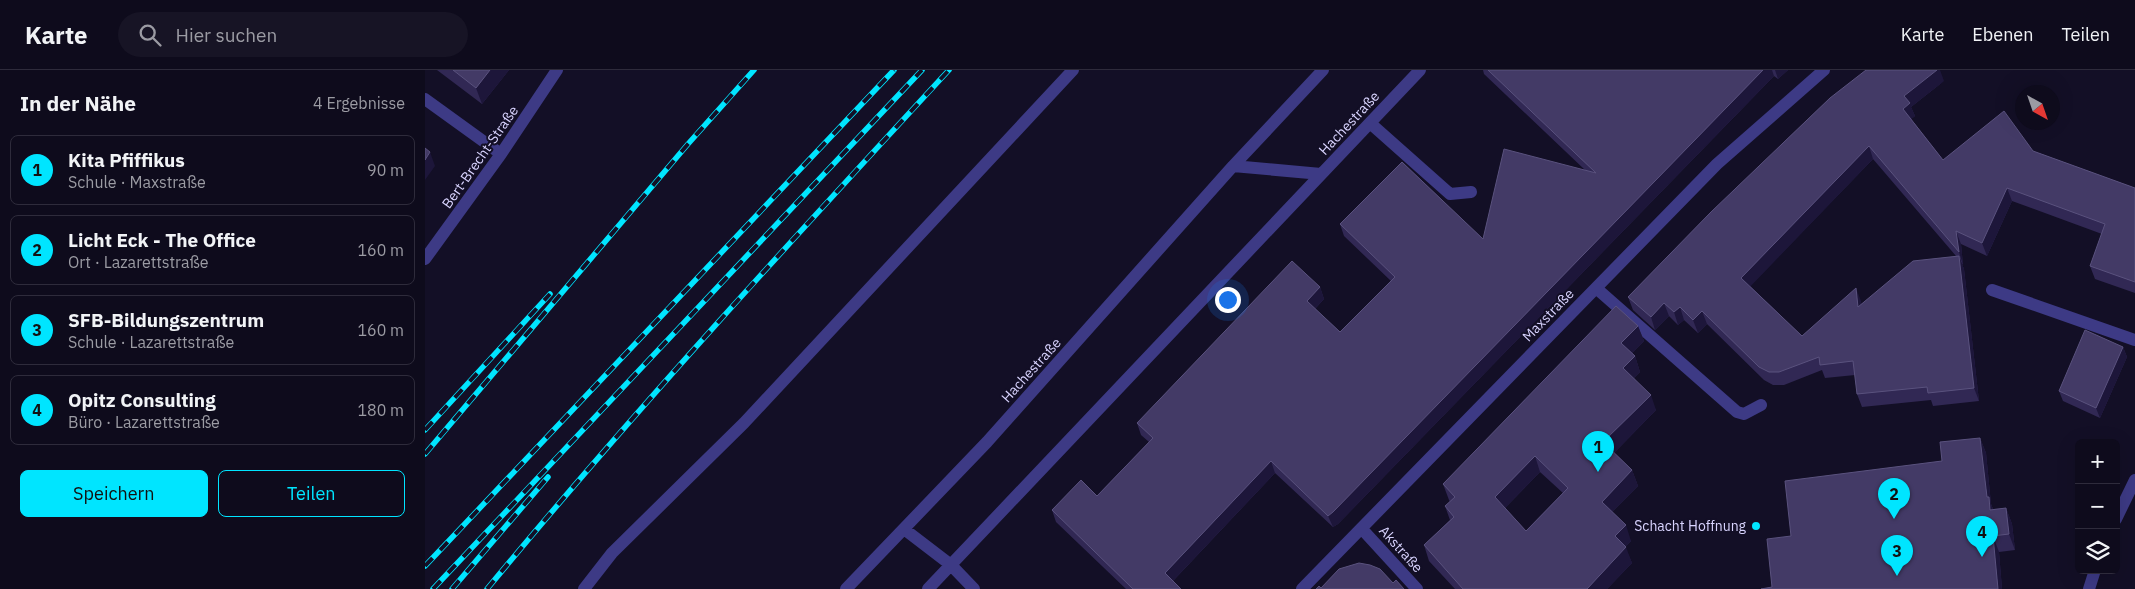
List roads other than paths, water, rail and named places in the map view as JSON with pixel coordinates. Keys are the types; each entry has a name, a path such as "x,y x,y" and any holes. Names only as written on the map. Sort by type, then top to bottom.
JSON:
{"street":[{"name":"Bert-Brecht-Straße","path":"425,259 501,154 557,70"},
{"path":"584,589 612,553 744,423 1073,70"},
{"name":"Hachestraße","path":"847,589 987,442 1233,166 1323,70"},
{"name":"Hachestraße","path":"928,589 1420,70"},
{"name":"Maxstraße","path":"1302,589 1717,164 1824,70"},
{"path":"425,99 501,154"},
{"path":"1370,123 1450,194 1471,192"},
{"name":"Hachestraße","path":"1233,166 1321,174"},
{"path":"1596,288 1737,412 1744,414 1761,405"},
{"path":"1992,290 2135,340"},
{"path":"2120,511 2135,480"},
{"name":"Akstraße","path":"1362,528 1417,589"},
{"path":"904,529 951,565 974,589"},
{"path":"2089,589 2094,574"}],"railway":[{"path":"425,454 688,144 754,70"},
{"path":"425,566 894,70"},
{"path":"433,589 922,70"},
{"path":"487,589 657,391 949,70"},
{"path":"425,430 550,294"},
{"path":"452,589 548,477"}],"place":[{"name":"Kita Pfiffikus","path":"1598,472"},
{"name":"Licht Eck - The Office","path":"1894,519"},
{"name":"Schacht Hoffnung","path":"1756,526"},
{"name":"Opitz Consulting","path":"1982,557"},
{"name":"SFB-Bildungszentrum","path":"1897,576"}]}
